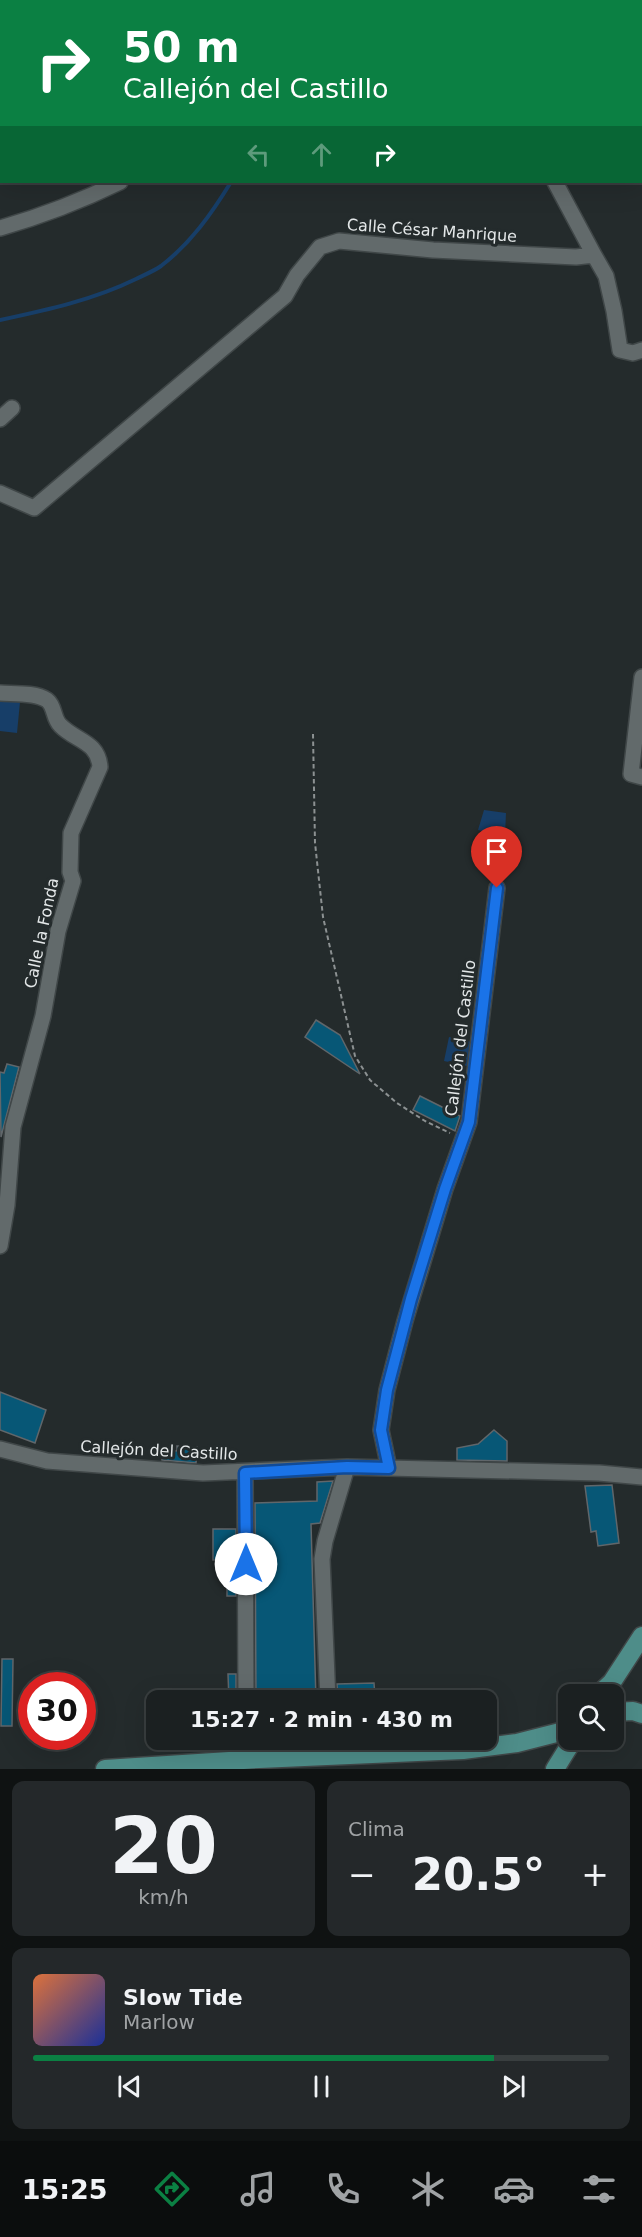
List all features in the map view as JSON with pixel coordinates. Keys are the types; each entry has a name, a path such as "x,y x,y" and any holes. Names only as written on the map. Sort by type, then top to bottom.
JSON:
{"main road":[{"path":"610,1684 642,1636"},
{"path":"624,1684 642,1653"},
{"path":"624,1711 642,1714"},
{"path":"517,1743 558,1723"},
{"path":"105,1769 259,1759 463,1750 517,1743 558,1733"},
{"path":"555,1769 567,1750"}],"street":[{"path":"0,228 30,220 81,201 118,183"},
{"path":"556,183 606,276 620,350 633,352 642,350"},
{"name":"Calle César Manrique","path":"0,493 34,508 285,296 297,274 320,247 339,241 576,257 594,255"},
{"path":"636,775 642,677"},
{"name":"Calle la Fonda","path":"0,693 47,700 52,706 58,723 95,749 99,756 100,767 71,833 70,872 73,881 58,931 43,1016 14,1127 7,1205 0,1245"},
{"name":"Callejón del Castillo","path":"389,1468 381,1430 387,1390 411,1299 445,1189 469,1122 497,888"},
{"name":"Callejón del Castillo","path":"0,1449 47,1461 159,1471 245,1473 347,1467 599,1473 642,1477"},
{"path":"328,1690 322,1559 325,1541 347,1467"},
{"path":"245,1473 246,1690"},
{"path":"251,1750 259,1759"},
{"path":"299,1758 314,1750"}],"path":[{"path":"313,734 315,843 323,917 355,1056 370,1080 397,1103 425,1121 463,1139"}],"water":[{"path":"0,700 20,702 17,733 0,731"},
{"path":"484,810 506,813 505,836 478,830"},
{"path":"449,1037 472,1042 467,1066 444,1061"}],"building":[{"path":"316,1020 340,1035 360,1074 305,1037"},
{"path":"7,1064 19,1067 1,1137 0,1072 4,1073"},
{"path":"420,1096 460,1116 455,1131 413,1110"},
{"path":"0,1392 46,1410 35,1443 0,1430"},
{"path":"494,1430 507,1441 507,1461 457,1460 457,1448 478,1444"},
{"path":"177,1446 197,1447 196,1463 162,1460 162,1450 177,1451"},
{"path":"333,1481 320,1523 311,1524 316,1690 256,1690 255,1503 317,1501 317,1482"},
{"path":"612,1485 619,1543 598,1546 596,1531 591,1532 585,1486"},
{"path":"213,1529 236,1529 236,1596 227,1596 227,1560 213,1560"},
{"path":"2,1659 13,1659 12,1726 1,1726"},
{"path":"228,1674 236,1674 236,1690 229,1690"},
{"path":"374,1683 374,1690 337,1690 337,1684"}],"waterway":[{"path":"0,320 86,299 158,268 191,237 230,183"}],"route":[{"path":"246,1564 245,1473 347,1467 389,1468 381,1430 387,1390 411,1299 445,1189 469,1122 497,888"}]}
